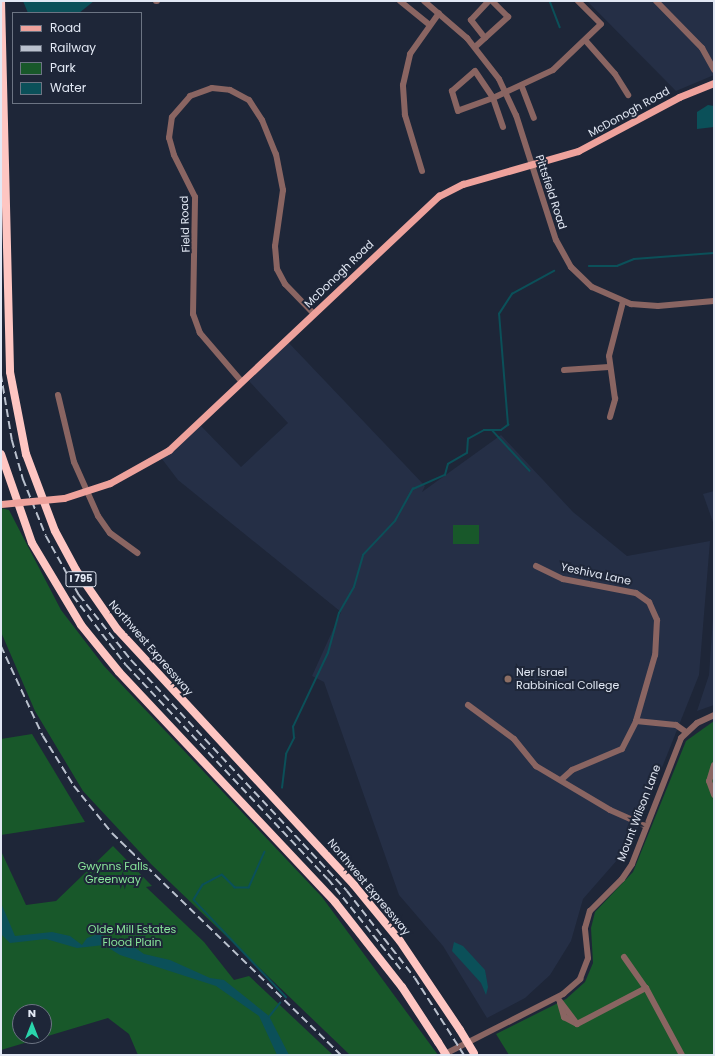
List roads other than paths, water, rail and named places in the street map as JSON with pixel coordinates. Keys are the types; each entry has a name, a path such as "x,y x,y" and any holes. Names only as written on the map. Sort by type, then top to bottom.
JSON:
{"highway":[{"name":"Northwest Expressway","path":"1,1 10,372 22,438 43,504 76,570 113,624 354,884 400,941 460,1030 474,1054"},
{"name":"I 795","path":"1,454 32,543 81,625 120,672 335,902 384,962 446,1055"}],"main road":[{"name":"McDonogh Road","path":"1,504 64,498 117,480 156,459 242,382 439,196 463,184 532,166 598,143 679,98 714,83"}],"street":[{"path":"400,1 430,25"},
{"name":"Pittsfield Road","path":"424,1 475,47 506,93 556,240 571,267 592,287 623,302 658,306 714,301"},
{"path":"475,47 485,38 508,17 490,1 471,20 485,38"},
{"path":"503,127 493,98 475,71 452,91 458,110 493,98 522,87 553,70 601,24 578,1"},
{"path":"656,1 702,48 714,70"},
{"path":"422,172 405,115 403,85 410,54 439,13"},
{"path":"586,40 628,95"},
{"path":"522,87 534,118"},
{"name":"Field Road","path":"242,382 200,333 193,314 196,197 174,155 169,138 172,117 190,96 212,88 230,90 249,100 262,120 276,154 283,190 275,246 277,269 285,284 314,313"},
{"path":"610,417 615,399 609,368 611,342 623,302"},
{"path":"564,370 609,368"},
{"path":"58,395 74,462 87,491 105,526 138,553"},
{"name":"Yeshiva Lane","path":"536,566 563,579 636,593 649,602 657,620 655,655 636,721 622,749 572,770 561,780"},
{"path":"468,705 514,739 529,760 621,816 646,826"},
{"name":"Mount Wilson Lane","path":"442,1055 559,1000 576,985 583,974 588,958 588,916 595,903 626,875 674,751 686,732 714,715"},
{"path":"636,721 676,725 686,732"},
{"path":"714,765 709,781 714,795"},
{"path":"624,957 646,988 682,1055"},
{"path":"559,1000 577,1024 646,988"}],"water":[{"path":"23,1 94,1 80,12 28,12"},
{"path":"708,105 714,106 714,127 697,129 697,112"},
{"path":"1,903 15,936 52,932 70,936 82,945 87,938 98,934 127,942 144,954 170,960 210,978 224,980 269,1016 289,1055 277,1055 259,1016 216,986 120,955 104,945 77,948 46,939 10,943 1,934"},
{"path":"454,942 463,946 485,970 488,987 486,995 481,983 452,951"}],"waterway":[{"path":"550,1 560,27"},
{"path":"589,266 617,266 634,259 714,253"},
{"path":"282,788 286,754 294,738 293,727 328,653 339,613 354,587 363,555 395,521 413,489 445,475 448,464 467,453 468,439 484,430 501,430 508,425 499,314 512,294 554,271"},
{"path":"493,431 530,471"},
{"path":"265,852 249,888 235,888 222,875 203,885 194,900 286,997"},
{"path":"269,1017 280,1003"}],"railway":[{"path":"1,374 12,440 23,479 46,536 79,595 131,660 347,891 415,978 464,1055"},
{"path":"73,596 126,665 328,879 403,972"},
{"path":"1,646 43,736 74,786 112,833 341,1055"}],"place":[{"name":"Ner Israel Rabbinical College","path":"508,679"}],"park label":[{"name":"Gwynns Falls Greenway","path":"113,873"},
{"name":"Olde Mill Estates Flood Plain","path":"132,936"}]}
